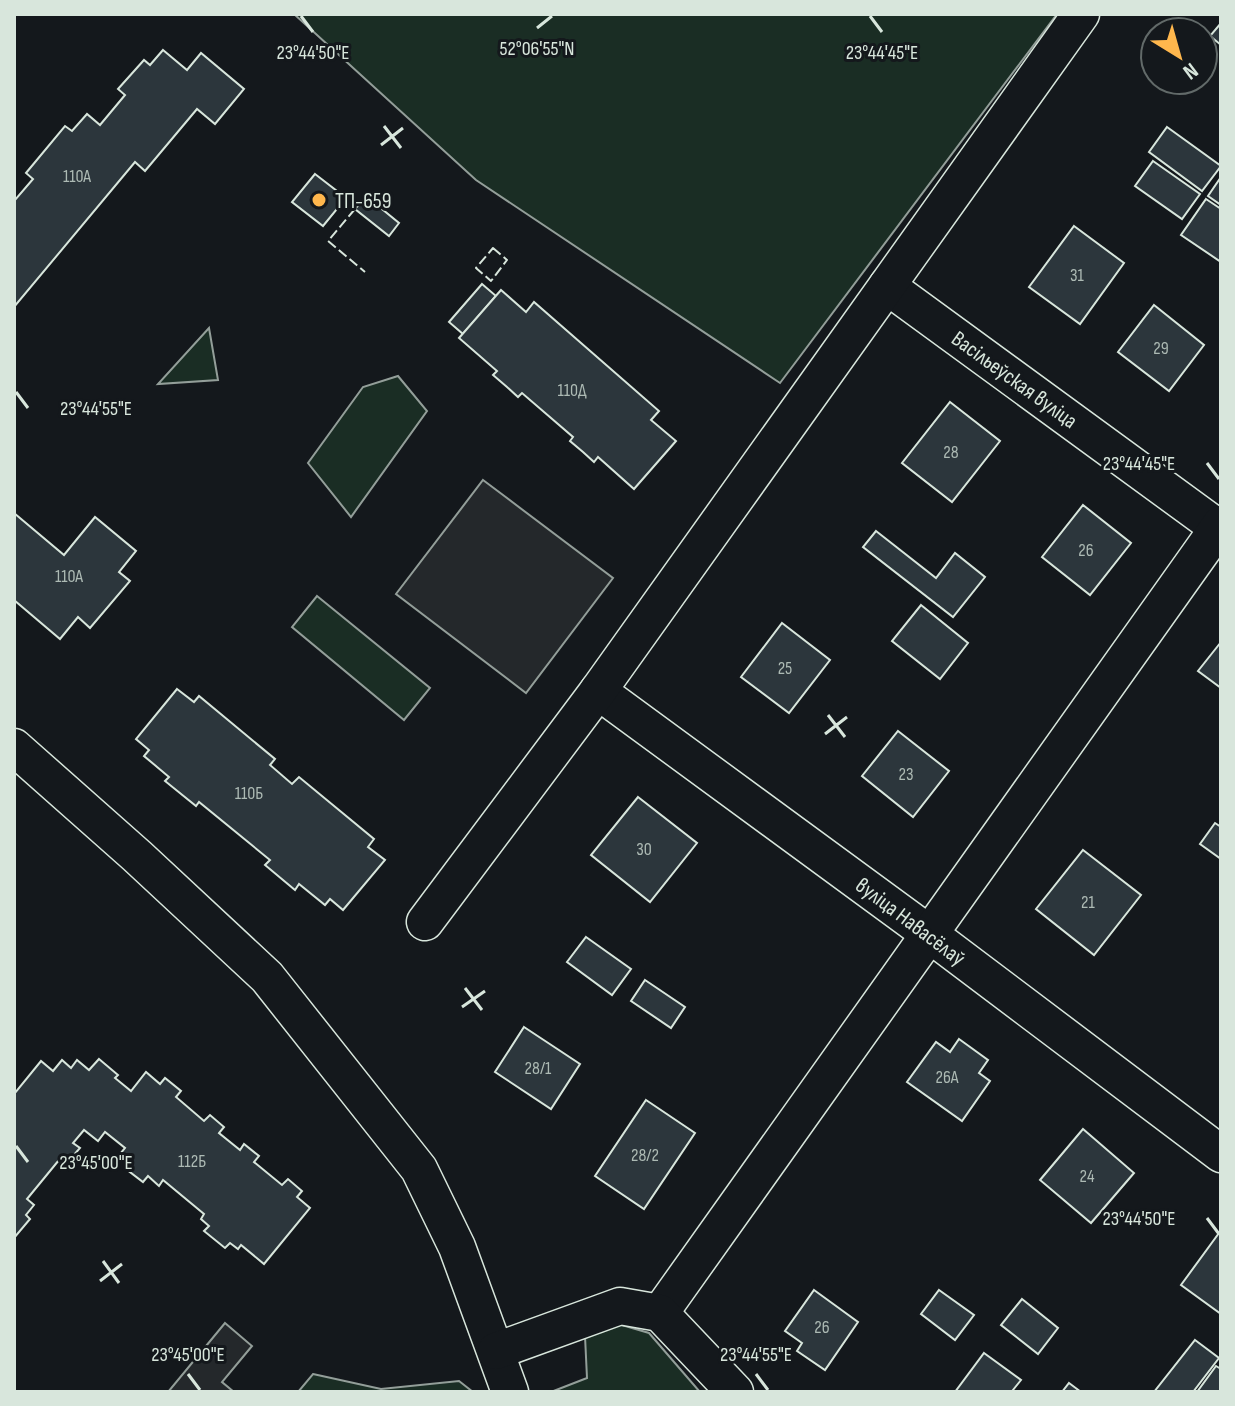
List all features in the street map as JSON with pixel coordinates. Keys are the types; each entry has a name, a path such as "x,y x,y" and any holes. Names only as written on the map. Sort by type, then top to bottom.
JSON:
{"street":[{"path":"425,922 598,691 1081,14"},
{"name":"Васільеўская вуліца","path":"887,286 1220,527"},
{"path":"660,1313 1220,527"},
{"name":"вуліца Навасёлаў","path":"598,691 928,933 1221,1154"},
{"path":"14,747 148,865 267,977 419,1169 457,1247 510,1392"},
{"path":"496,1351 620,1306 660,1313 735,1392"}],"green space":[{"path":"294,14 1057,14 780,383 476,180"},
{"path":"209,328 218,380 158,384"},
{"path":"398,376 427,411 351,517 308,463 363,387"},
{"path":"317,596 430,688 404,720 292,627"},
{"path":"615,1323 649,1333 700,1392 551,1392 587,1378 585,1336"},
{"path":"313,1374 381,1389 459,1381 473,1392 298,1392"}],"shaded area":[{"path":"483,480 613,578 526,693 396,594"},
{"path":"225,1323 252,1346 222,1382 234,1392 168,1392"}],"building":[{"path":"163,50 187,70 201,53 244,89 215,124 197,109 145,171 135,162 14,307 14,201 33,179 26,173 65,126 72,131 87,114 100,125 125,95 118,89 144,60 150,65"},
{"path":"1167,127 1221,166 1202,191 1149,152"},
{"path":"1153,161 1200,194 1182,219 1135,186"},
{"name":"ТП-659","path":"315,174 346,198 323,226 292,202"},
{"path":"1221,177 1221,205 1208,196"},
{"path":"366,196 399,223 389,236 355,209"},
{"path":"1206,199 1221,209 1221,262 1181,235"},
{"path":"1074,226 1124,263 1080,324 1029,287"},
{"path":"482,284 496,296 463,334 449,322"},
{"path":"501,290 526,312 534,302 659,411 651,420 676,441 634,489 598,457 594,462 570,441 573,437 522,393 518,397 493,375 497,371 459,338"},
{"path":"1154,305 1204,345 1169,391 1118,352"},
{"path":"950,402 1000,441 952,502 902,463"},
{"path":"1083,505 1131,543 1090,595 1042,557"},
{"path":"14,513 64,555 95,517 136,551 119,572 130,581 90,628 78,617 60,639 14,600"},
{"path":"876,531 936,578 955,553 985,577 953,617 863,547"},
{"path":"921,605 968,643 940,679 892,641"},
{"path":"782,623 830,660 789,713 741,677"},
{"path":"1221,642 1221,688 1198,671"},
{"path":"177,689 194,702 199,696 275,759 270,765 292,784 299,777 374,839 368,847 385,860 343,910 330,899 325,905 299,884 295,890 265,865 270,860 199,802 196,806 165,781 169,777 144,756 149,750 136,739"},
{"path":"898,731 949,771 913,817 862,776"},
{"path":"638,797 697,843 650,902 591,855"},
{"path":"1215,823 1221,827 1221,859 1200,844"},
{"path":"1083,850 1141,895 1094,955 1036,909"},
{"path":"586,937 631,969 612,995 567,962"},
{"path":"645,980 685,1007 671,1028 631,1001"},
{"path":"524,1027 580,1064 551,1109 495,1072"},
{"path":"959,1039 988,1060 979,1073 990,1081 962,1121 907,1082 936,1042 950,1052"},
{"path":"99,1059 131,1091 146,1072 160,1084 165,1078 181,1091 176,1097 204,1121 210,1115 224,1127 219,1133 240,1150 244,1144 259,1156 254,1162 282,1185 288,1179 302,1191 297,1197 310,1208 264,1264 241,1245 238,1249 230,1243 225,1248 204,1231 209,1226 201,1219 204,1214 163,1180 159,1186 148,1176 143,1182 126,1169 131,1163 120,1154 125,1148 105,1132 98,1141 84,1130 73,1143 80,1148 65,1165 59,1160 27,1199 34,1205 26,1215 30,1219 14,1238 14,1094 41,1061 53,1071 62,1060 71,1068 77,1060 89,1070"},
{"path":"646,1100 695,1133 644,1209 595,1176"},
{"path":"1083,1129 1134,1173 1091,1223 1040,1180"},
{"path":"1219,1233 1221,1235 1221,1314 1181,1285"},
{"path":"814,1290 858,1322 825,1370 797,1351 802,1343 785,1331"},
{"path":"939,1290 974,1315 955,1340 921,1314"},
{"path":"1022,1299 1058,1328 1038,1354 1001,1325"},
{"path":"1195,1340 1219,1358 1193,1392 1154,1392"},
{"path":"984,1353 1021,1380 1013,1390 1016,1392 955,1392"},
{"path":"1216,1366 1221,1369 1221,1392 1197,1392"},
{"path":"1069,1383 1081,1392 1062,1392"}],"fence":[{"path":"355,209 328,241 365,272"},
{"path":"493,248 507,260 491,281 476,268 493,248"}],"place":[{"name":"ТП-659","path":"319,200"}]}
